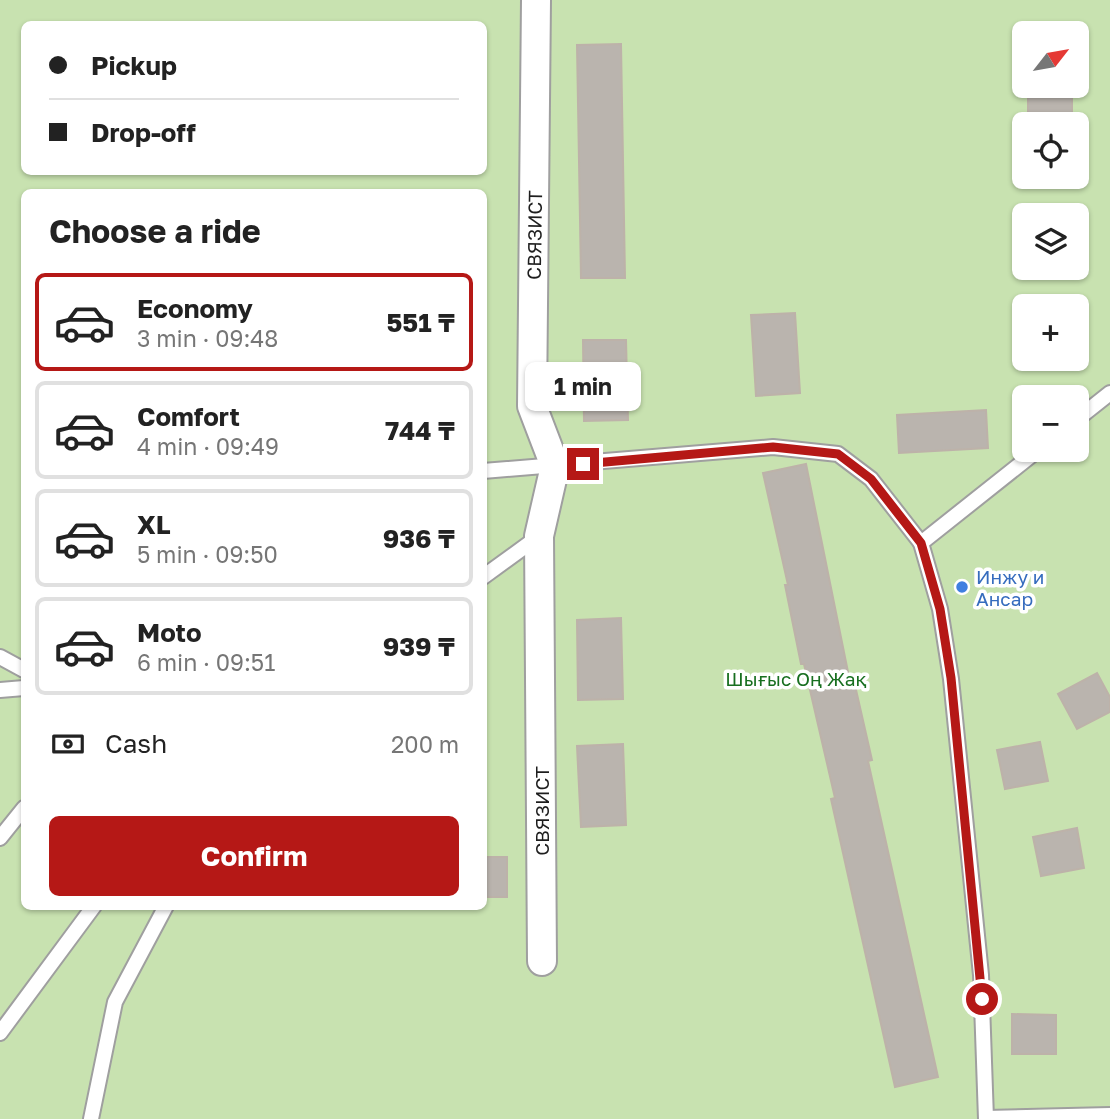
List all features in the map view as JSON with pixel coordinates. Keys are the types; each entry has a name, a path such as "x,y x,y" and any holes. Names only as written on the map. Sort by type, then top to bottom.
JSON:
{"street":[{"name":"СВЯЗИСТ","path":"536,0 532,406 555,466 539,536 542,961"}],"lane":[{"path":"1089,410 1110,393"},
{"path":"487,471 773,447 838,454 871,479 921,543 940,609 951,678 981,975 986,1118 1110,1115"},
{"path":"921,543 1023,462"},
{"path":"487,574 539,536"},
{"path":"0,657 21,668"},
{"path":"0,690 21,688"},
{"path":"0,838 21,812"},
{"path":"0,1033 91,910"},
{"path":"90,1119 115,1002 164,910"}],"green space":[{"name":"Шығыс Оң Жақ","path":"0,0 1110,0 1110,1119 0,1119"}],"building":[{"path":"621,44 625,278 581,278 577,45"},
{"path":"1028,98 1072,98 1072,112 1028,112"},
{"path":"795,313 800,393 756,396 751,315"},
{"path":"583,340 626,340 628,420 584,421"},
{"path":"986,410 988,448 899,453 897,415"},
{"path":"806,464 850,682 854,681 872,760 868,761 938,1077 895,1087 831,799 835,798 804,664 801,664 785,585 788,585 763,473"},
{"path":"621,618 623,699 578,700 577,620"},
{"path":"1097,673 1110,697 1110,712 1077,729 1058,694"},
{"path":"1040,742 1048,781 1005,789 997,750"},
{"path":"623,744 626,825 581,827 577,746"},
{"path":"1077,828 1084,868 1041,876 1033,837"},
{"path":"487,857 507,857 507,897 487,897"},
{"path":"1012,1014 1056,1015 1056,1054 1012,1054"}],"place":[{"name":"Инжу и Ансар","path":"962,587"}],"route":[{"path":"583,464 773,447 838,454 871,479 921,543 940,609 951,678 982,999"}]}
